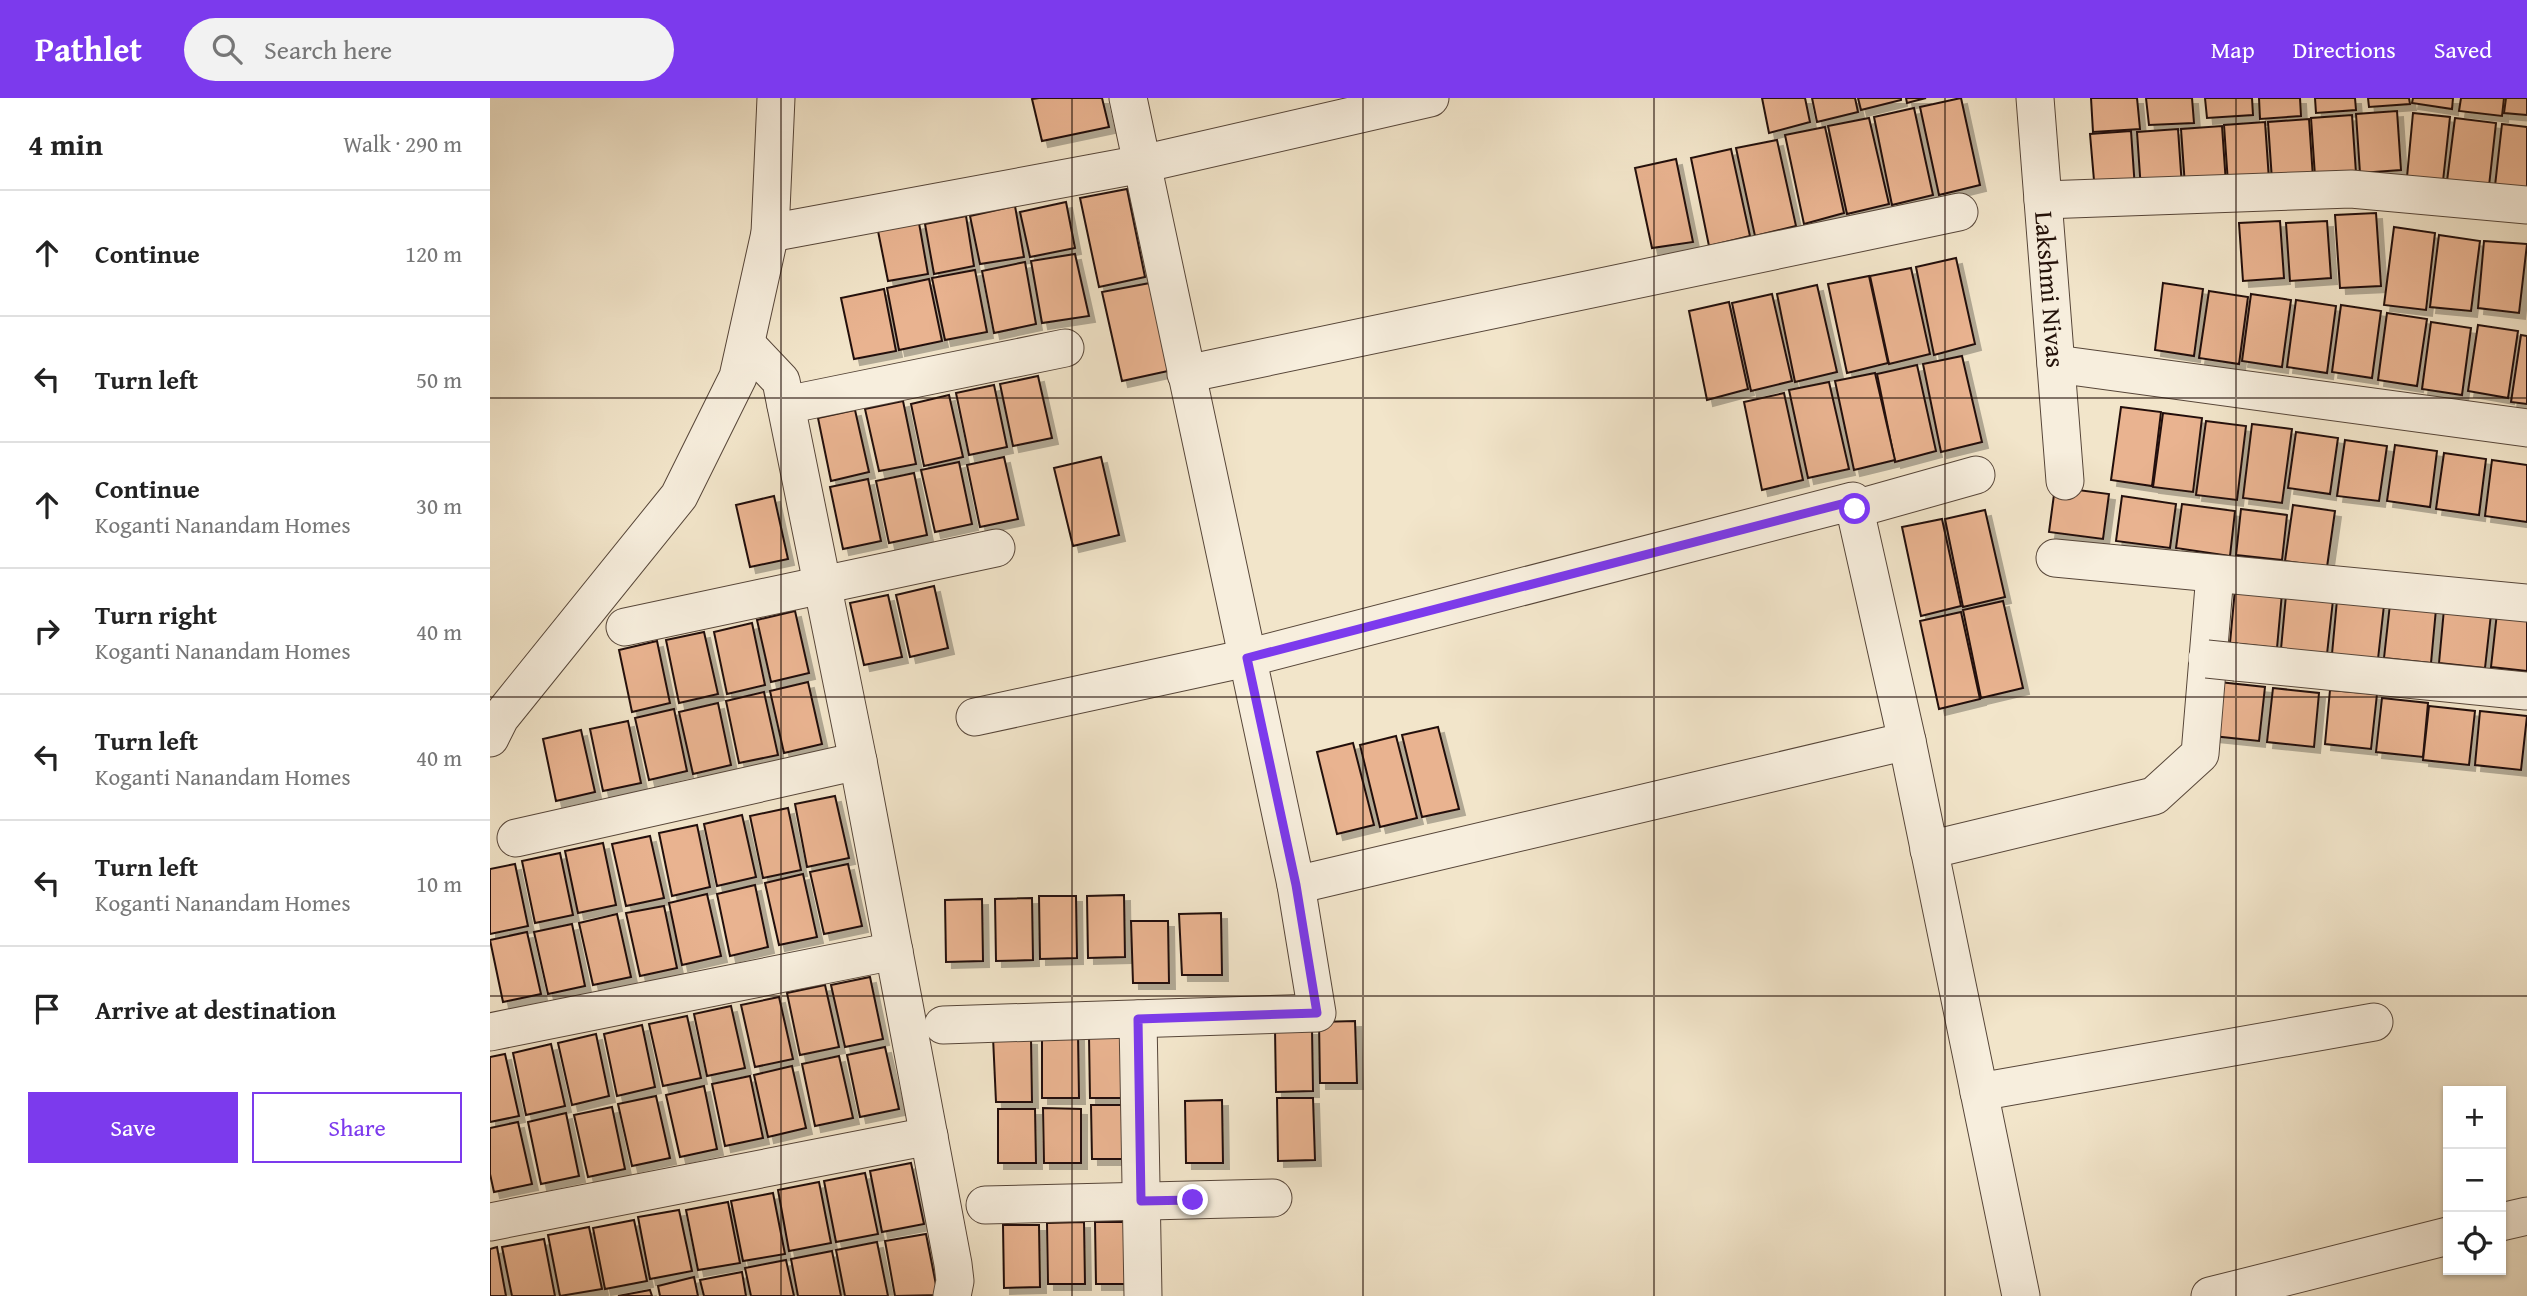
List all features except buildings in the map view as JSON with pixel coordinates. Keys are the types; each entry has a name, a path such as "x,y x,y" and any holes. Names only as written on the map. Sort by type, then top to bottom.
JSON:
{"street":[{"path":"490,738 500,719 679,496 738,377 770,233 776,98"},
{"path":"943,1025 1317,1013 1296,885 1128,98"},
{"path":"770,233 1142,164 1430,98"},
{"name":"Lakshmi Nivas","path":"2035,98 2065,481"},
{"path":"2043,200 2351,189 2527,205"},
{"path":"1186,374 1959,212"},
{"path":"746,344 781,381 858,761 953,1264 955,1281 952,1296"},
{"path":"786,405 1065,348"},
{"path":"2056,364 2527,428"},
{"path":"1855,509 1976,475"},
{"path":"975,718 1247,658 1853,501 1907,741 2021,1296"},
{"path":"625,627 996,548"},
{"path":"2055,558 2527,603"},
{"path":"1929,850 2154,796 2200,754 2215,574"},
{"path":"2221,660 2526,691"},
{"path":"1296,885 1907,741"},
{"path":"516,838 858,761"},
{"path":"490,1032 894,951"},
{"path":"1138,1019 1143,1296"},
{"path":"1979,1093 2374,1022"},
{"path":"490,1222 929,1136"},
{"path":"985,1205 1273,1198"},
{"path":"2506,1222 2527,1216"},
{"path":"2210,1296 2443,1237"}],"route":[{"path":"1193,1200 1141,1201 1138,1019 1317,1013 1296,885 1247,658 1853,501 1855,509"}]}
